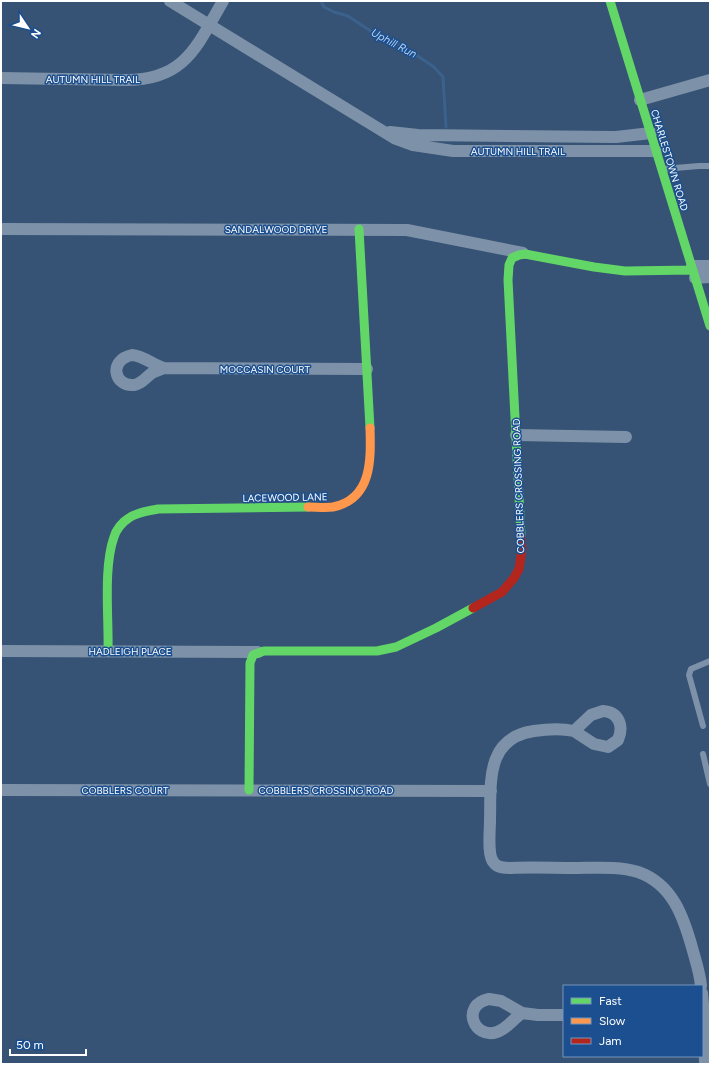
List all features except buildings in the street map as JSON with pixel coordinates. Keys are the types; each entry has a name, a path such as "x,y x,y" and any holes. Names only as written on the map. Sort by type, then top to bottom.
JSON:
{"street":[{"name":"AUTUMN HILL TRAIL","path":"170,1 394,138 413,145 453,151 656,151"},
{"path":"209,25 223,1"},
{"name":"CHARLESTOWN ROAD","path":"610,1 710,326"},
{"name":"AUTUMN HILL TRAIL","path":"1,78 140,80 153,78 175,68 184,61 199,42 209,25"},
{"path":"640,100 710,80"},
{"name":"AUTUMN HILL TRAIL","path":"384,131 418,134 616,137 651,133"},
{"name":"SANDALWOOD DRIVE","path":"1,229 407,230 548,258"},
{"name":"LACEWOOD LANE","path":"108,650 108,577 110,546 118,529 131,516 148,510 158,509 332,508 352,500 365,484 370,463 370,445 359,229"},
{"name":"COBBLERS CROSSING ROAD","path":"491,791 249,790 251,659 258,652 367,652 386,650 396,647 436,628 502,592 514,578 519,569 522,549 508,294 509,265 513,256 518,254 548,258 594,267 625,271 693,272"},
{"path":"693,272 710,266"},
{"path":"693,272 710,277"},
{"name":"MOCCASIN COURT","path":"164,368 367,369"},
{"path":"516,435 626,437"},
{"name":"HADLEIGH PLACE","path":"1,651 108,650 258,652"},
{"path":"574,731 545,729 519,735 504,746 494,762 491,791 490,850 493,863 498,866 511,868 626,869 649,877 667,891 680,911 689,935 701,985"},
{"name":"COBBLERS COURT","path":"1,790 249,790"},
{"path":"522,1013 538,1015 563,1015"},
{"path":"703,1016 705,1064"}],"lane":[{"path":"662,169 710,166"},
{"path":"703,726 689,675 692,669 710,661"},
{"path":"704,754 710,784"}],"waterway":[{"name":"Uphill Run","path":"321,1 324,7 348,16 372,32 406,48 434,67 443,77 446,127"}],"traffic: fast":[{"path":"610,1 710,326"},
{"path":"359,229 370,428"},
{"path":"521,536 508,280 509,265 512,258 525,254 594,267 625,271 693,270"},
{"path":"108,651 107,593 109,563 115,534 126,520 139,513 158,509 308,507"},
{"path":"249,790 250,663 253,655 264,651 377,651 396,647 473,608"}],"traffic: slow":[{"path":"308,507 333,507 346,503 355,496 362,487 369,465 370,428"}],"traffic: jam":[{"path":"473,608 502,592 514,578 519,569 522,549 521,536"}]}
